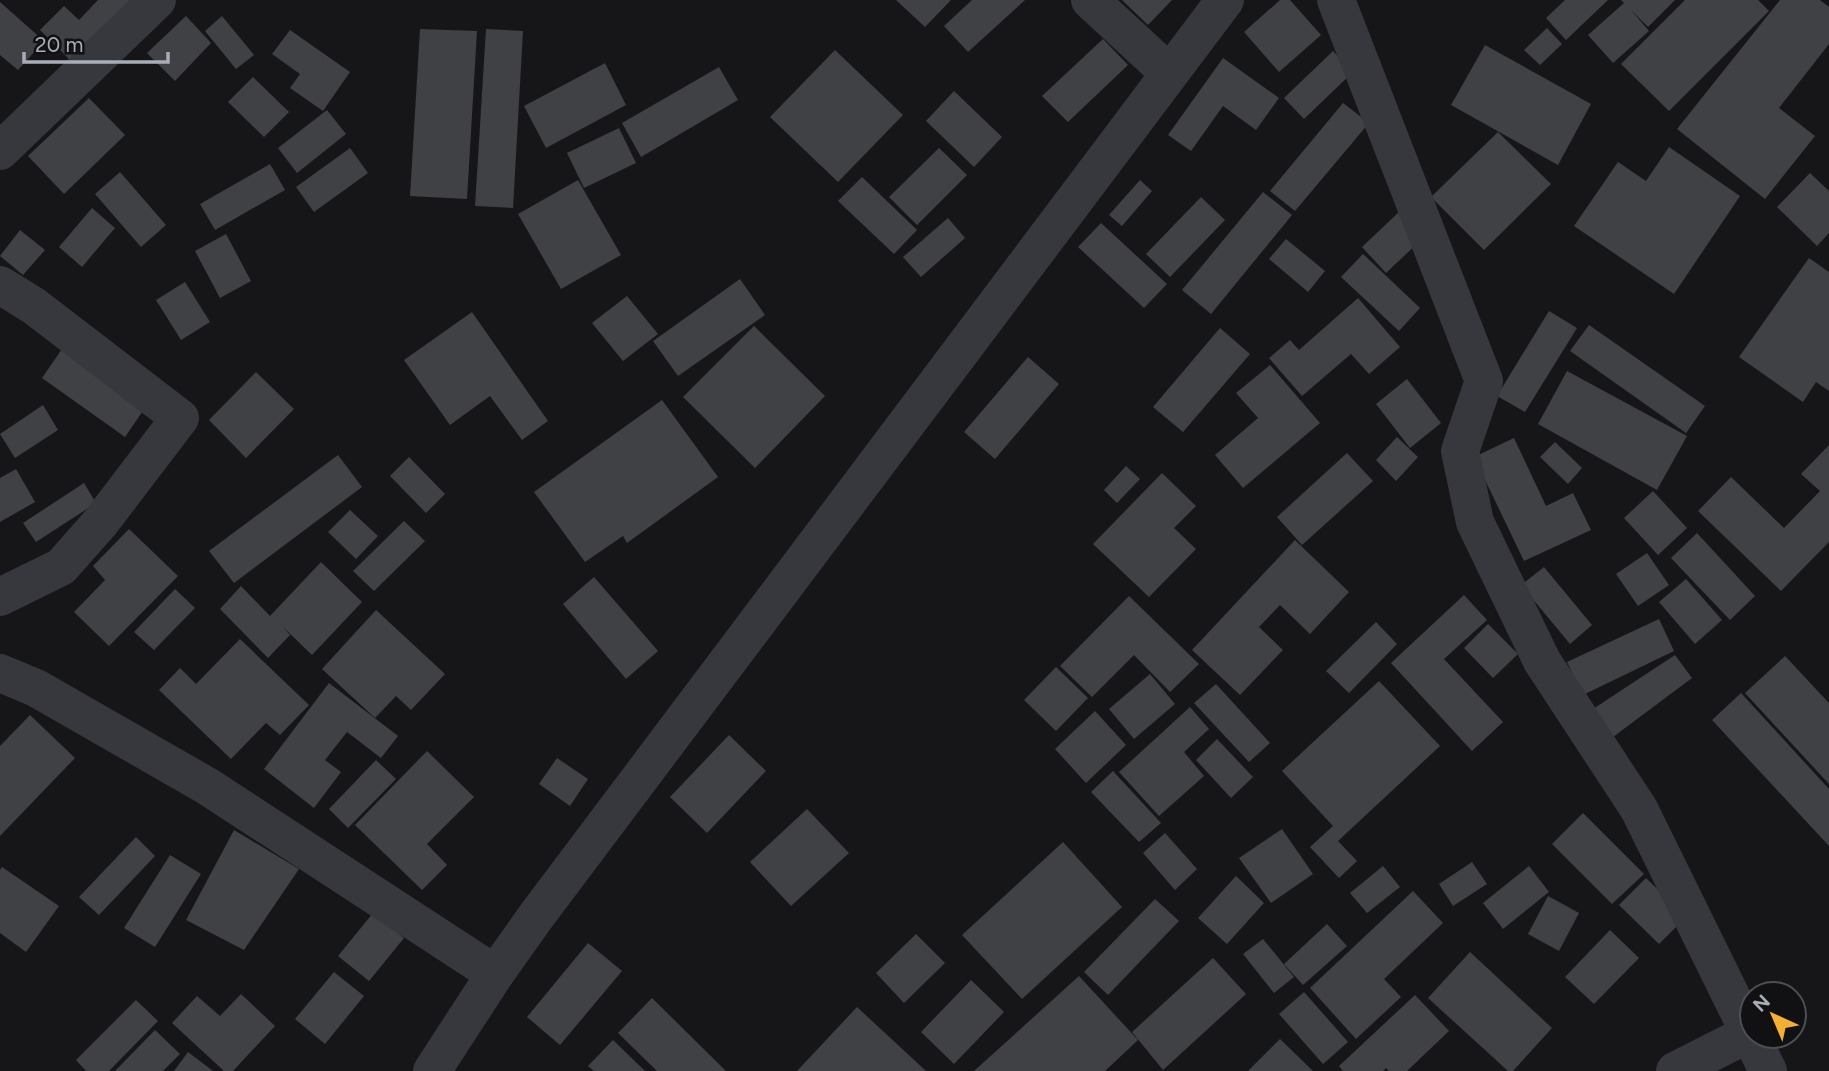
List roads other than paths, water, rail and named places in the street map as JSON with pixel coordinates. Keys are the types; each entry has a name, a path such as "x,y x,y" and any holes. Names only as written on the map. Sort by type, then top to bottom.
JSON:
{"street":[{"path":"0,151 157,0"},
{"path":"1090,0 1169,73"},
{"path":"433,1071 495,974 1225,0"},
{"path":"1336,0 1484,381 1460,452 1475,522 1542,661 1639,809 1738,1010"},
{"path":"0,285 34,306 180,418 100,523 61,567 0,597"},
{"path":"0,673 36,688 207,786 495,974"},
{"path":"1675,1071 1738,1040"},
{"path":"1758,1050 1768,1071"}]}
